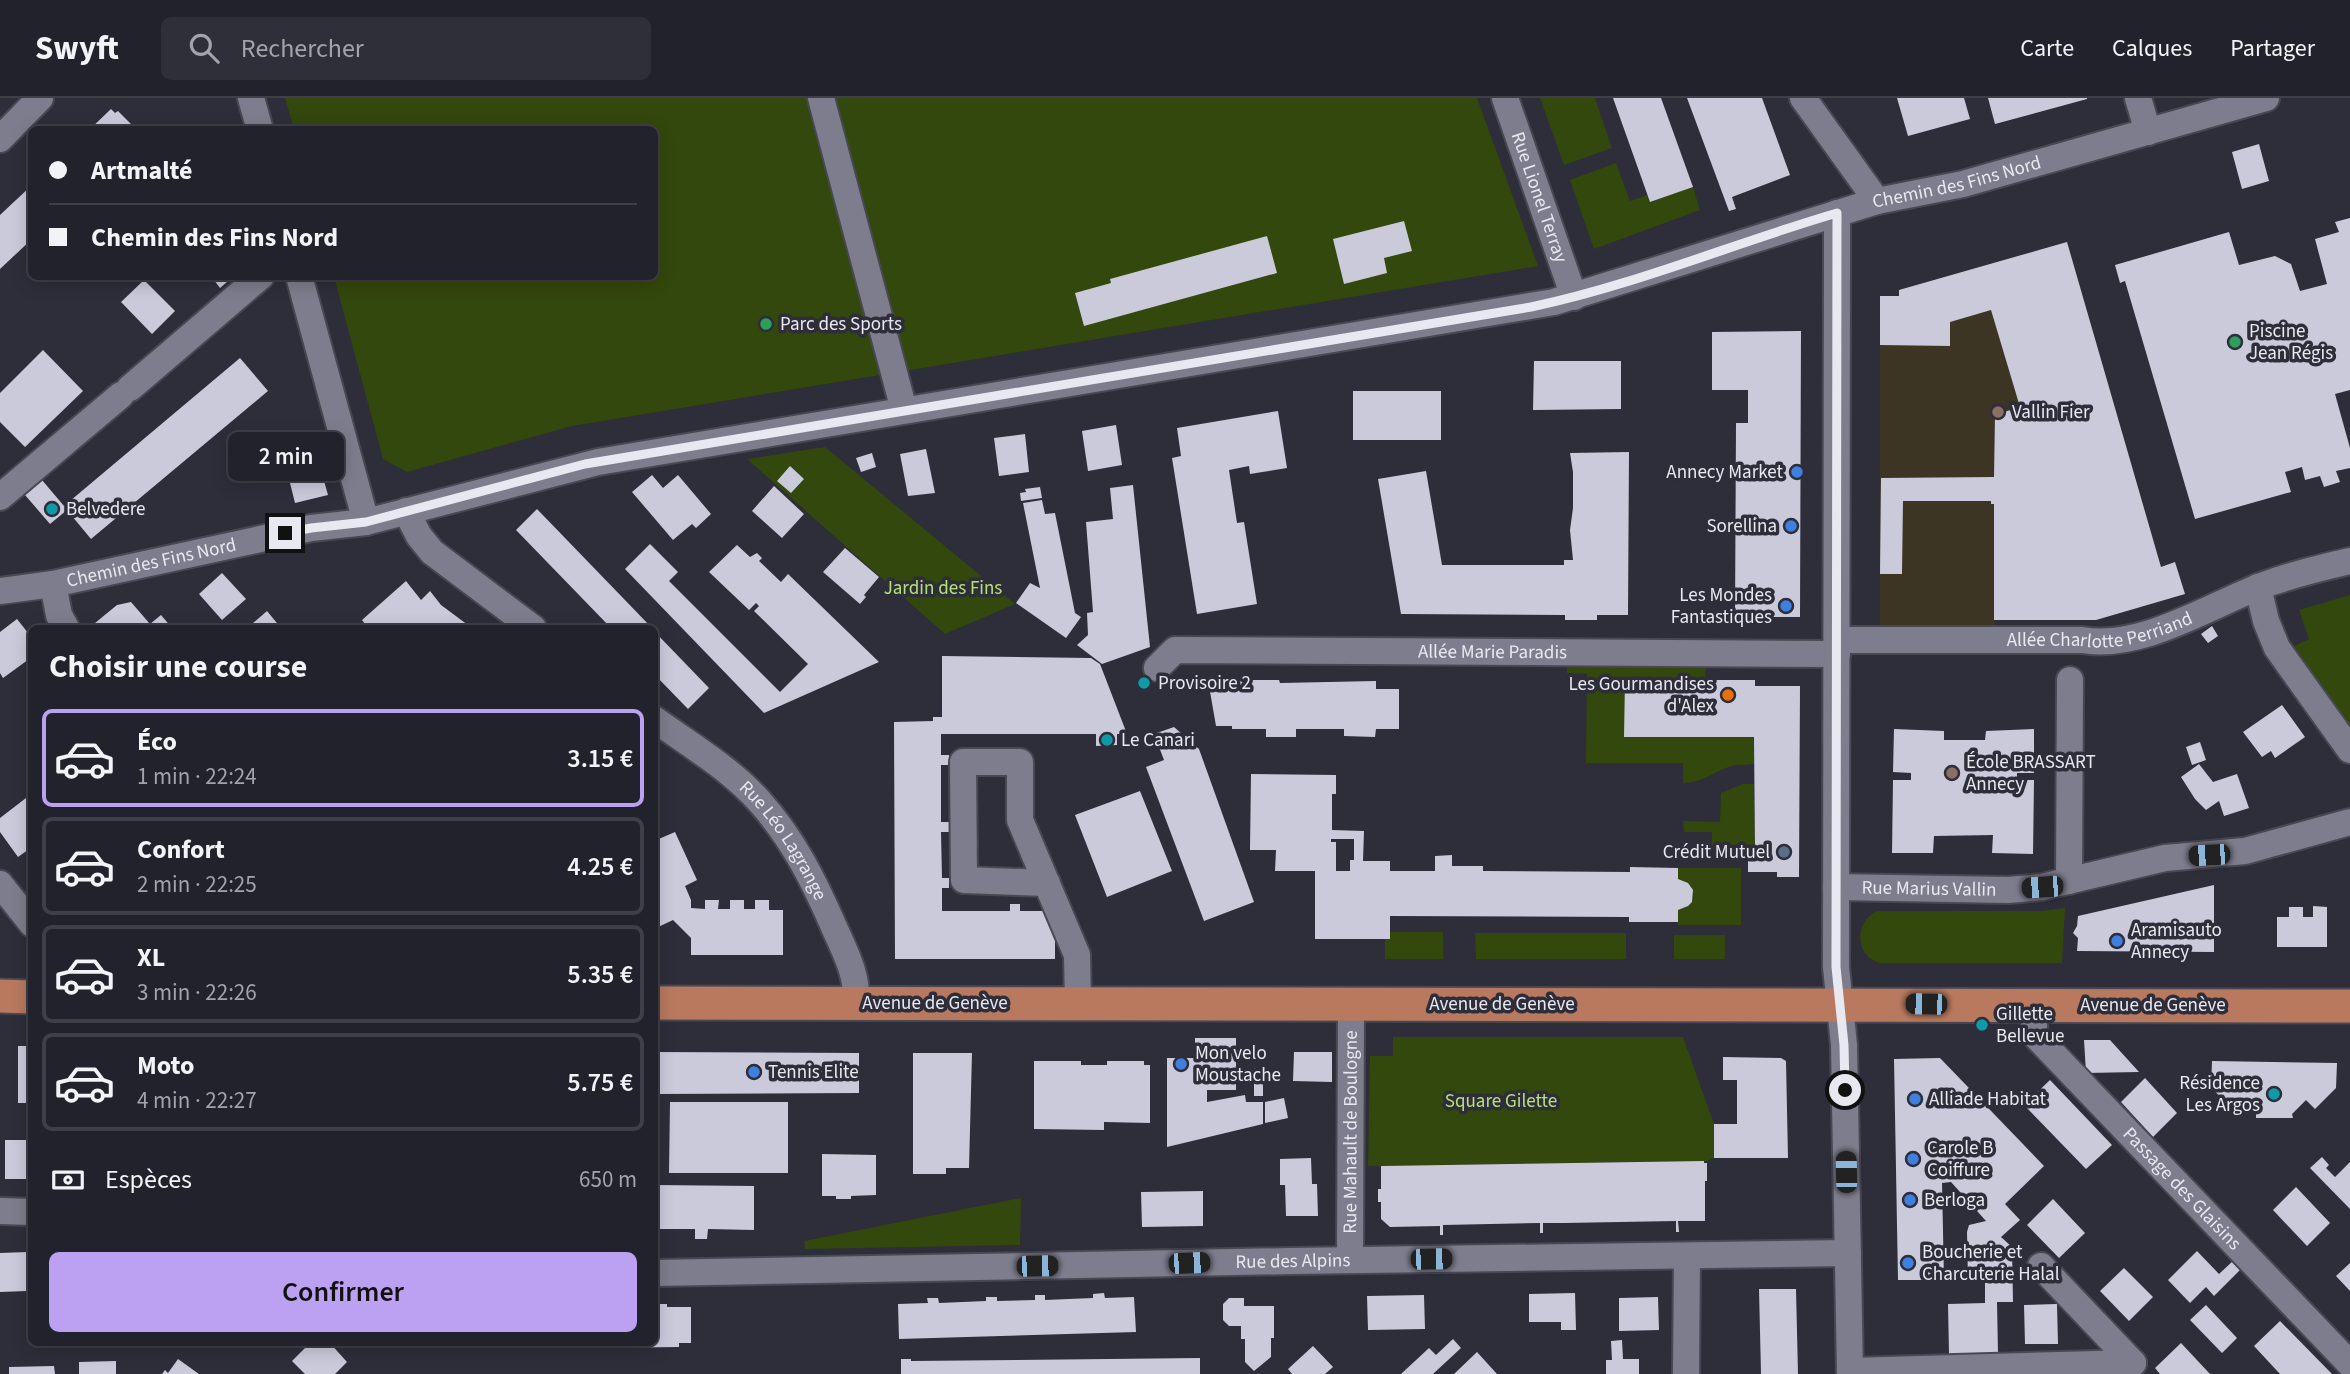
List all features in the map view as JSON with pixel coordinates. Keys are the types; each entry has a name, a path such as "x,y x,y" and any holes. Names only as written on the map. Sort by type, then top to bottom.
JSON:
{"main road":[{"path":"0,996 28,997"},
{"name":"Avenue de Genève","path":"658,1003 2350,1006"}],"street":[{"path":"0,139 40,98"},
{"path":"251,98 259,126"},
{"path":"821,98 904,410"},
{"name":"Rue Lionel Terray","path":"1505,98 1574,297"},
{"path":"1803,98 1877,201"},
{"path":"2138,98 2148,132"},
{"name":"Chemin des Fins Nord","path":"0,590 53,584 311,528 366,522 585,464 1531,307 1574,297 1877,201 1963,184 2266,98"},
{"path":"1837,213 1836,887 1839,1004 1844,1045 1850,1372 2133,1363 2041,1266"},
{"path":"0,497 256,280"},
{"path":"300,280 366,522"},
{"path":"406,512 419,536 432,552 529,625"},
{"name":"Allée Charlotte Perriand","path":"1837,647 2081,640 2110,642 2172,625 2280,579 2350,561"},
{"path":"53,584 59,615 64,625"},
{"path":"2258,587 2266,621 2277,648 2350,750"},
{"name":"Allée Marie Paradis","path":"1157,668 1175,650 1837,647"},
{"path":"2069,881 2070,680"},
{"name":"Rue Léo Lagrange","path":"658,722 748,790 785,833 817,888 853,971 857,988 856,1003"},
{"path":"1047,883 964,880 963,762 1020,762 1020,820 1047,883 1077,955 1078,1003"},
{"name":"Rue Marius Vallin","path":"1836,887 2008,890 2042,887 2165,858 2245,851 2350,822"},
{"path":"0,884 28,919"},
{"name":"Rue Mahault de Boulogne","path":"1350,1260 1351,1004"},
{"name":"Passage des Glaisins","path":"2034,1005 2034,1034 2350,1364"},
{"path":"0,1211 28,1212"},
{"name":"Rue des Alpins","path":"658,1273 1848,1253"},
{"path":"1686,1374 1687,1256"}],"shaded area":[{"name":"Vallin Fier","path":"2067,242 2161,566 2175,562 2185,594 2096,620 1995,620 1994,625 1880,627 1880,296 1898,296 1899,290"}],"green space":[{"name":"Parc des Sports","path":"285,98 1477,98 1538,266 572,426 407,472 383,459 335,280 658,280 658,126 293,126"},
{"path":"1540,98 1595,98 1612,148 1564,165"},
{"path":"1616,163 1630,201 1647,195 1650,202 1693,187 1700,210 1594,249 1570,180"},
{"name":"Jardin des Fins","path":"825,447 1015,604 945,634 747,459"},
{"path":"2350,595 2350,727 2294,646 2309,639 2299,610"},
{"path":"1567,657 1706,660 1705,680 1625,680 1625,737 1754,737 1754,764 1736,765 1700,780 1683,783 1683,763 1586,763 1587,674 1567,673"},
{"path":"1743,784 1754,784 1755,850 1712,850 1712,832 1684,832 1683,821 1720,822 1721,793"},
{"path":"1678,868 1741,868 1741,925 1678,925 1678,910 1688,906 1693,897 1691,887 1678,879"},
{"path":"2065,908 2062,963 1880,963 1865,954 1860,939 1864,923 1877,911 2041,911"},
{"path":"1390,932 1443,932 1443,959 1385,959 1385,939 1390,939"},
{"path":"1475,933 1626,933 1626,959 1476,959"},
{"path":"1674,935 1725,935 1725,959 1674,959"},
{"name":"Square Gilette","path":"1393,1037 1683,1037 1714,1124 1714,1158 1707,1161 1368,1166 1370,1056 1393,1056"},
{"path":"1021,1198 1020,1245 805,1249 804,1241"}],"building":[{"path":"1613,98 1661,98 1693,187 1650,202"},
{"path":"1687,98 1762,98 1790,175 1732,197 1736,209 1729,211"},
{"path":"1897,98 1964,98 1970,119 1908,136"},
{"path":"1988,98 2087,98 2087,99 1995,124"},
{"path":"111,109 115,113 118,111 131,124 129,126 93,126"},
{"path":"2259,144 2269,181 2242,189 2232,152"},
{"path":"28,189 28,243 0,269 0,215"},
{"name":"Piscine Jean Régis","path":"2350,218 2350,390 2335,394 2350,448 2350,468 2336,471 2340,482 2324,487 2320,476 2305,480 2302,467 2285,472 2291,492 2195,519 2125,281 2120,283 2115,265 2229,232 2239,265 2275,256 2291,264 2300,291 2327,284 2315,239 2339,232 2335,222"},
{"path":"1404,221 1412,251 1384,258 1387,273 1344,284 1333,239"},
{"path":"1267,236 1277,273 1084,326 1075,293 1111,283 1110,279"},
{"name":"Vallin Fier","path":"2067,242 2161,567 2175,562 2185,594 2096,620 1994,620 1994,504 1991,504 1991,501 1903,501 1902,574 1880,574 1881,478 1994,477 1995,415 2020,407 1991,310 1950,322 1950,346 1880,345 1880,296 1899,296 1899,290"},
{"path":"144,280 175,311 152,334 121,302"},
{"path":"214,280 229,280 220,288"},
{"path":"1801,331 1800,617 1735,617 1736,423 1748,423 1748,390 1712,390 1712,332"},
{"path":"43,350 83,391 25,447 0,422 0,393"},
{"path":"240,358 268,391 91,539 67,510 50,524 25,495 42,480 64,506"},
{"path":"1534,361 1621,361 1621,409 1533,410"},
{"path":"1353,391 1441,391 1441,440 1353,440"},
{"path":"1278,411 1287,468 1250,474 1249,466 1229,470 1237,523 1244,522 1257,604 1197,614 1172,458 1181,456 1177,428"},
{"path":"1116,425 1122,465 1088,471 1082,431"},
{"path":"1025,434 1029,472 999,476 994,438"},
{"path":"926,449 935,493 908,496 900,454"},
{"path":"316,452 328,495 295,503 285,463"},
{"path":"1629,452 1628,615 1597,615 1597,620 1565,620 1565,615 1401,614 1378,479 1426,471 1442,565 1564,565 1564,560 1573,560 1570,530 1573,472 1570,453"},
{"path":"872,453 876,467 861,472 856,458"},
{"path":"790,466 804,479 791,493 777,481"},
{"path":"652,475 663,488 678,475 711,514 696,528 692,524 673,540 632,492"},
{"path":"1133,485 1150,647 1102,664 1077,645 1088,635 1087,613 1093,612 1086,522 1113,519 1110,488"},
{"path":"774,486 804,514 782,538 752,511"},
{"path":"1040,487 1042,498 1021,501 1020,493 1026,492 1025,489"},
{"path":"1042,500 1045,514 1055,513 1075,613 1081,617 1066,638 1016,603 1030,583 1040,588 1023,503"},
{"path":"537,509 649,625 608,625 516,530"},
{"path":"650,544 678,572 669,581 780,692 808,664 754,611 759,606 756,603 749,610 709,572 737,545 750,557 757,553 762,558 759,561 781,582 788,574 879,662 764,713 625,569"},
{"path":"845,548 879,577 860,604 823,572"},
{"path":"222,573 246,599 222,620 199,594"},
{"path":"406,581 421,600 430,591 441,605 468,625 366,625 362,620"},
{"path":"131,602 150,624 161,615 169,625 97,625 95,623 117,605"},
{"path":"267,611 279,625 255,625 253,623"},
{"path":"17,619 28,633 28,660 3,678 0,673 0,632"},
{"path":"2212,626 2218,636 2208,643 2201,634"},
{"path":"658,635 709,688 688,709 658,678"},
{"path":"942,656 1091,658 1100,664 1127,734 1117,734 1117,745 1096,746 1096,734 941,734 941,755 949,755 949,765 941,765 941,822 949,822 949,832 941,832 942,878 949,878 949,888 942,888 942,911 1010,911 1010,904 1020,904 1020,911 1055,911 1055,959 895,959 894,722 933,721 933,717 942,717"},
{"path":"1208,680 1279,680 1280,683 1376,681 1376,689 1399,689 1399,729 1376,729 1375,737 1344,736 1344,729 1296,729 1296,737 1266,737 1266,729 1216,726"},
{"path":"1625,680 1755,680 1755,686 1800,686 1799,877 1777,877 1777,872 1748,872 1748,850 1755,850 1754,737 1624,737"},
{"path":"2282,705 2305,737 2275,758 2271,751 2262,757 2243,732"},
{"path":"1174,727 1199,749 1254,902 1204,921 1146,767 1164,760 1154,734"},
{"path":"1894,729 1944,731 1944,740 1985,740 1986,731 2034,729 2034,773 2017,773 2017,780 2034,780 2033,854 1992,853 1993,835 1934,836 1933,853 1892,853 1893,780 1911,780 1911,773 1893,772"},
{"path":"2200,742 2206,760 2192,765 2186,747"},
{"path":"2199,764 2213,782 2237,774 2249,808 2224,816 2219,801 2206,810 2195,799 2181,777"},
{"path":"1251,774 1336,775 1336,794 1332,794 1332,830 1364,831 1363,861 1390,861 1390,871 1435,871 1435,856 1452,855 1452,866 1483,866 1483,871 1630,872 1630,867 1678,868 1678,879 1688,883 1693,890 1692,902 1678,910 1678,922 1629,922 1629,917 1390,916 1390,939 1315,939 1315,871 1275,871 1276,850 1250,850","holes":["1331,839 1354,839 1354,860 1350,860 1350,871 1336,871 1336,842 1331,842"]},
{"path":"1140,791 1172,871 1107,897 1075,815"},
{"path":"26,798 28,800 28,850 18,857 0,832 0,818"},
{"path":"675,832 697,880 685,886 691,900 691,908 705,909 705,900 719,900 718,909 730,909 730,900 744,900 744,909 755,909 755,900 769,900 769,910 783,910 783,955 691,955 691,938 673,920 658,927 658,839"},
{"path":"2214,885 2214,952 2077,951 2078,938 2073,933 2078,916"},
{"path":"2313,906 2327,907 2327,947 2277,947 2277,917 2289,917 2289,907 2303,907 2303,917 2313,917"},
{"path":"1195,1038 1236,1038 1236,1090 1207,1090 1207,1102 1245,1095 1246,1102 1263,1102 1263,1124 1167,1147 1167,1058 1195,1058"},
{"path":"2084,1040 2110,1040 2139,1072 2086,1073"},
{"path":"18,1046 28,1046 28,1103 18,1103"},
{"path":"658,1052 859,1053 859,1093 658,1094"},
{"path":"1294,1052 1332,1052 1332,1082 1293,1081"},
{"path":"913,1053 972,1053 969,1168 946,1168 946,1174 913,1174"},
{"path":"1723,1057 1781,1058 1786,1061 1788,1158 1714,1158 1714,1124 1737,1124 1737,1080 1723,1080"},
{"path":"1940,1058 2044,1166 2005,1204 2020,1220 2001,1237 2012,1247 2013,1302 1997,1302 1998,1354 1949,1354 1948,1304 1985,1303 1985,1281 1968,1281 1967,1232 1969,1225 1986,1221 1951,1182 1942,1183 1944,1280 1898,1280 1894,1059"},
{"path":"1034,1061 1081,1061 1081,1065 1107,1065 1107,1061 1144,1061 1144,1065 1150,1065 1150,1123 1104,1122 1104,1130 1034,1129"},
{"name":"Résidence Les Argos","path":"2212,1061 2337,1063 2336,1088 2315,1109 2306,1100 2292,1114 2293,1118 2256,1118 2256,1114 2242,1099 2233,1108 2211,1088"},
{"path":"1254,1068 1263,1068 1263,1096 1254,1096"},
{"path":"2145,1078 2177,1113 2153,1137 2121,1102"},
{"path":"2050,1080 2112,1145 2086,1169 2024,1105"},
{"path":"1284,1098 1288,1118 1265,1123 1265,1102"},
{"path":"670,1102 788,1102 788,1173 669,1173"},
{"path":"5,1140 28,1140 28,1179 5,1179"},
{"path":"822,1154 876,1155 876,1195 851,1196 851,1199 822,1196"},
{"path":"2322,1157 2329,1165 2326,1168 2335,1177 2350,1162 2350,1209 2310,1168"},
{"path":"1311,1158 1312,1184 1317,1184 1318,1216 1286,1216 1285,1185 1280,1185 1280,1159"},
{"path":"1707,1163 1705,1221 1678,1221 1679,1232 1676,1232 1676,1221 1543,1223 1543,1233 1540,1233 1540,1223 1443,1225 1443,1235 1440,1235 1440,1226 1390,1227 1381,1219 1381,1202 1378,1202 1381,1166"},
{"path":"658,1185 754,1186 754,1230 708,1229 707,1239 695,1239 695,1229 658,1229"},
{"path":"2296,1187 2330,1223 2307,1246 2273,1210"},
{"path":"1203,1191 1203,1226 1142,1227 1141,1192"},
{"path":"2053,1199 2085,1233 2059,1258 2027,1225"},
{"path":"2197,1251 2219,1274 2234,1260 2242,1268 2214,1296 2206,1287 2190,1303 2168,1280"},
{"path":"27,1252 27,1291 0,1292 0,1253"},
{"path":"2350,1263 2350,1291 2336,1276"},
{"path":"2124,1268 2153,1297 2129,1321 2100,1291"},
{"path":"1759,1289 1796,1289 1798,1374 1761,1374"},
{"path":"1104,1293 1105,1298 1134,1297 1136,1332 899,1339 898,1304 928,1303 927,1298 938,1298 939,1303 986,1301 986,1297 997,1297 997,1301 1035,1300 1035,1295 1045,1295 1045,1300 1093,1298 1093,1294"},
{"path":"1575,1293 1576,1330 1561,1330 1561,1322 1529,1322 1529,1294"},
{"path":"1424,1295 1425,1329 1368,1330 1367,1296"},
{"path":"1658,1297 1659,1330 1619,1331 1619,1298"},
{"path":"1229,1298 1244,1298 1244,1306 1274,1306 1271,1357 1254,1371 1245,1362 1245,1339 1241,1339 1241,1326 1229,1326 1223,1320 1223,1304"},
{"path":"659,1304 667,1304 667,1307 691,1307 691,1343 679,1343 679,1347 596,1348 658,1346"},
{"path":"2057,1304 2058,1344 2025,1344 2024,1305"},
{"path":"2206,1305 2237,1338 2222,1353 2190,1320"},
{"path":"2280,1321 2332,1374 2280,1374 2254,1346"},
{"path":"1453,1339 1461,1348 1433,1374 1401,1374 1429,1348 1436,1355"},
{"path":"1622,1340 1623,1359 1639,1359 1639,1374 1606,1374 1606,1360 1612,1360 1611,1341"},
{"path":"2181,1343 2210,1374 2160,1374 2155,1368"},
{"path":"307,1346 333,1346 347,1362 335,1374 305,1374 292,1361"},
{"path":"1313,1346 1333,1367 1325,1374 1292,1374 1288,1369"},
{"path":"1477,1352 1497,1374 1454,1374"},
{"path":"1200,1358 1200,1374 901,1374 901,1359"},
{"path":"178,1359 199,1374 162,1374 165,1370 168,1373"},
{"path":"116,1361 116,1374 79,1374 79,1362"},
{"path":"54,1366 55,1374 9,1374 9,1367"}],"place":[{"name":"Parc des Sports","path":"766,324"},
{"name":"Piscine Jean Régis","path":"2235,342"},
{"name":"Vallin Fier","path":"1998,412"},
{"name":"Annecy Market","path":"1797,472"},
{"name":"Belvedere","path":"52,509"},
{"name":"Sorellina","path":"1791,526"},
{"name":"Les Mondes Fantastiques","path":"1786,606"},
{"name":"Provisoire 2","path":"1144,683"},
{"name":"Les Gourmandises d'Alex","path":"1728,695"},
{"name":"Le Canari","path":"1107,740"},
{"name":"École BRASSART Annecy","path":"1952,773"},
{"name":"Crédit Mutuel","path":"1784,852"},
{"name":"Aramisauto Annecy","path":"2117,941"},
{"name":"Gillette Bellevue","path":"1982,1025"},
{"name":"Mon velo Moustache","path":"1181,1064"},
{"name":"Tennis Elite","path":"754,1072"},
{"name":"Résidence Les Argos","path":"2274,1094"},
{"name":"Alliade Habitat","path":"1915,1099"},
{"name":"Carole B Coiffure","path":"1913,1159"},
{"name":"Berloga","path":"1910,1200"},
{"name":"Boucherie et Charcuterie Halal","path":"1908,1263"}],"route":[{"path":"285,533 366,522 585,464 1531,307 1574,297 1705,257 1837,213 1836,967 1844,1045 1845,1090"}]}
